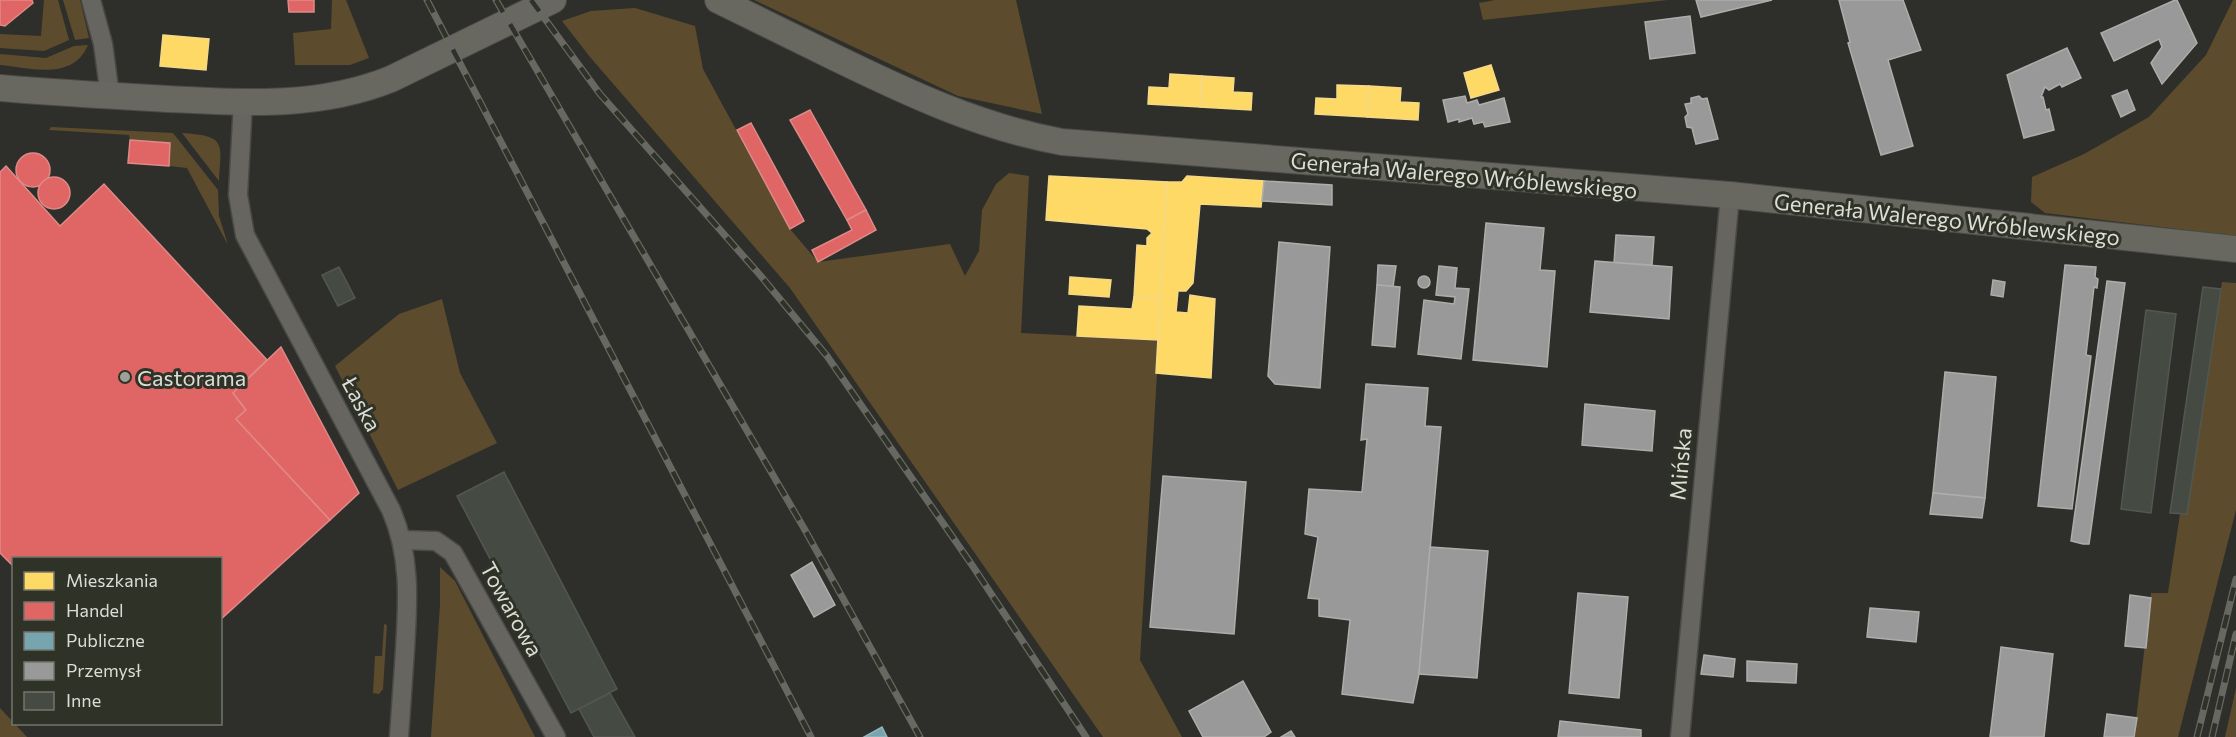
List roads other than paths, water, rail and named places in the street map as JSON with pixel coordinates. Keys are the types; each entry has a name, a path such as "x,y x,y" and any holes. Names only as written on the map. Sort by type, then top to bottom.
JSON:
{"street":[{"path":"91,0 103,44 110,96"},
{"path":"0,88 243,102 302,101 336,96 367,88 553,0"},
{"name":"Generała Walerego Wróblewskiego","path":"718,0 926,101 993,126 1038,137 1101,146 1730,195 2236,249"},
{"name":"Łaska","path":"243,102 237,195 245,235 391,510 406,556 408,595 399,737"},
{"name":"Mińska","path":"1680,737 1730,195"},
{"name":"Towarowa","path":"402,540 436,541 453,554 556,737"}],"railway":[{"path":"427,0 811,737"},
{"path":"496,0 805,530 920,737"},
{"path":"531,0 600,94 760,275 827,356 972,565 1086,737"},
{"path":"2197,737 2236,579"},
{"path":"2212,737 2236,634"}],"place":[{"name":"Castorama","path":"125,377"}]}
